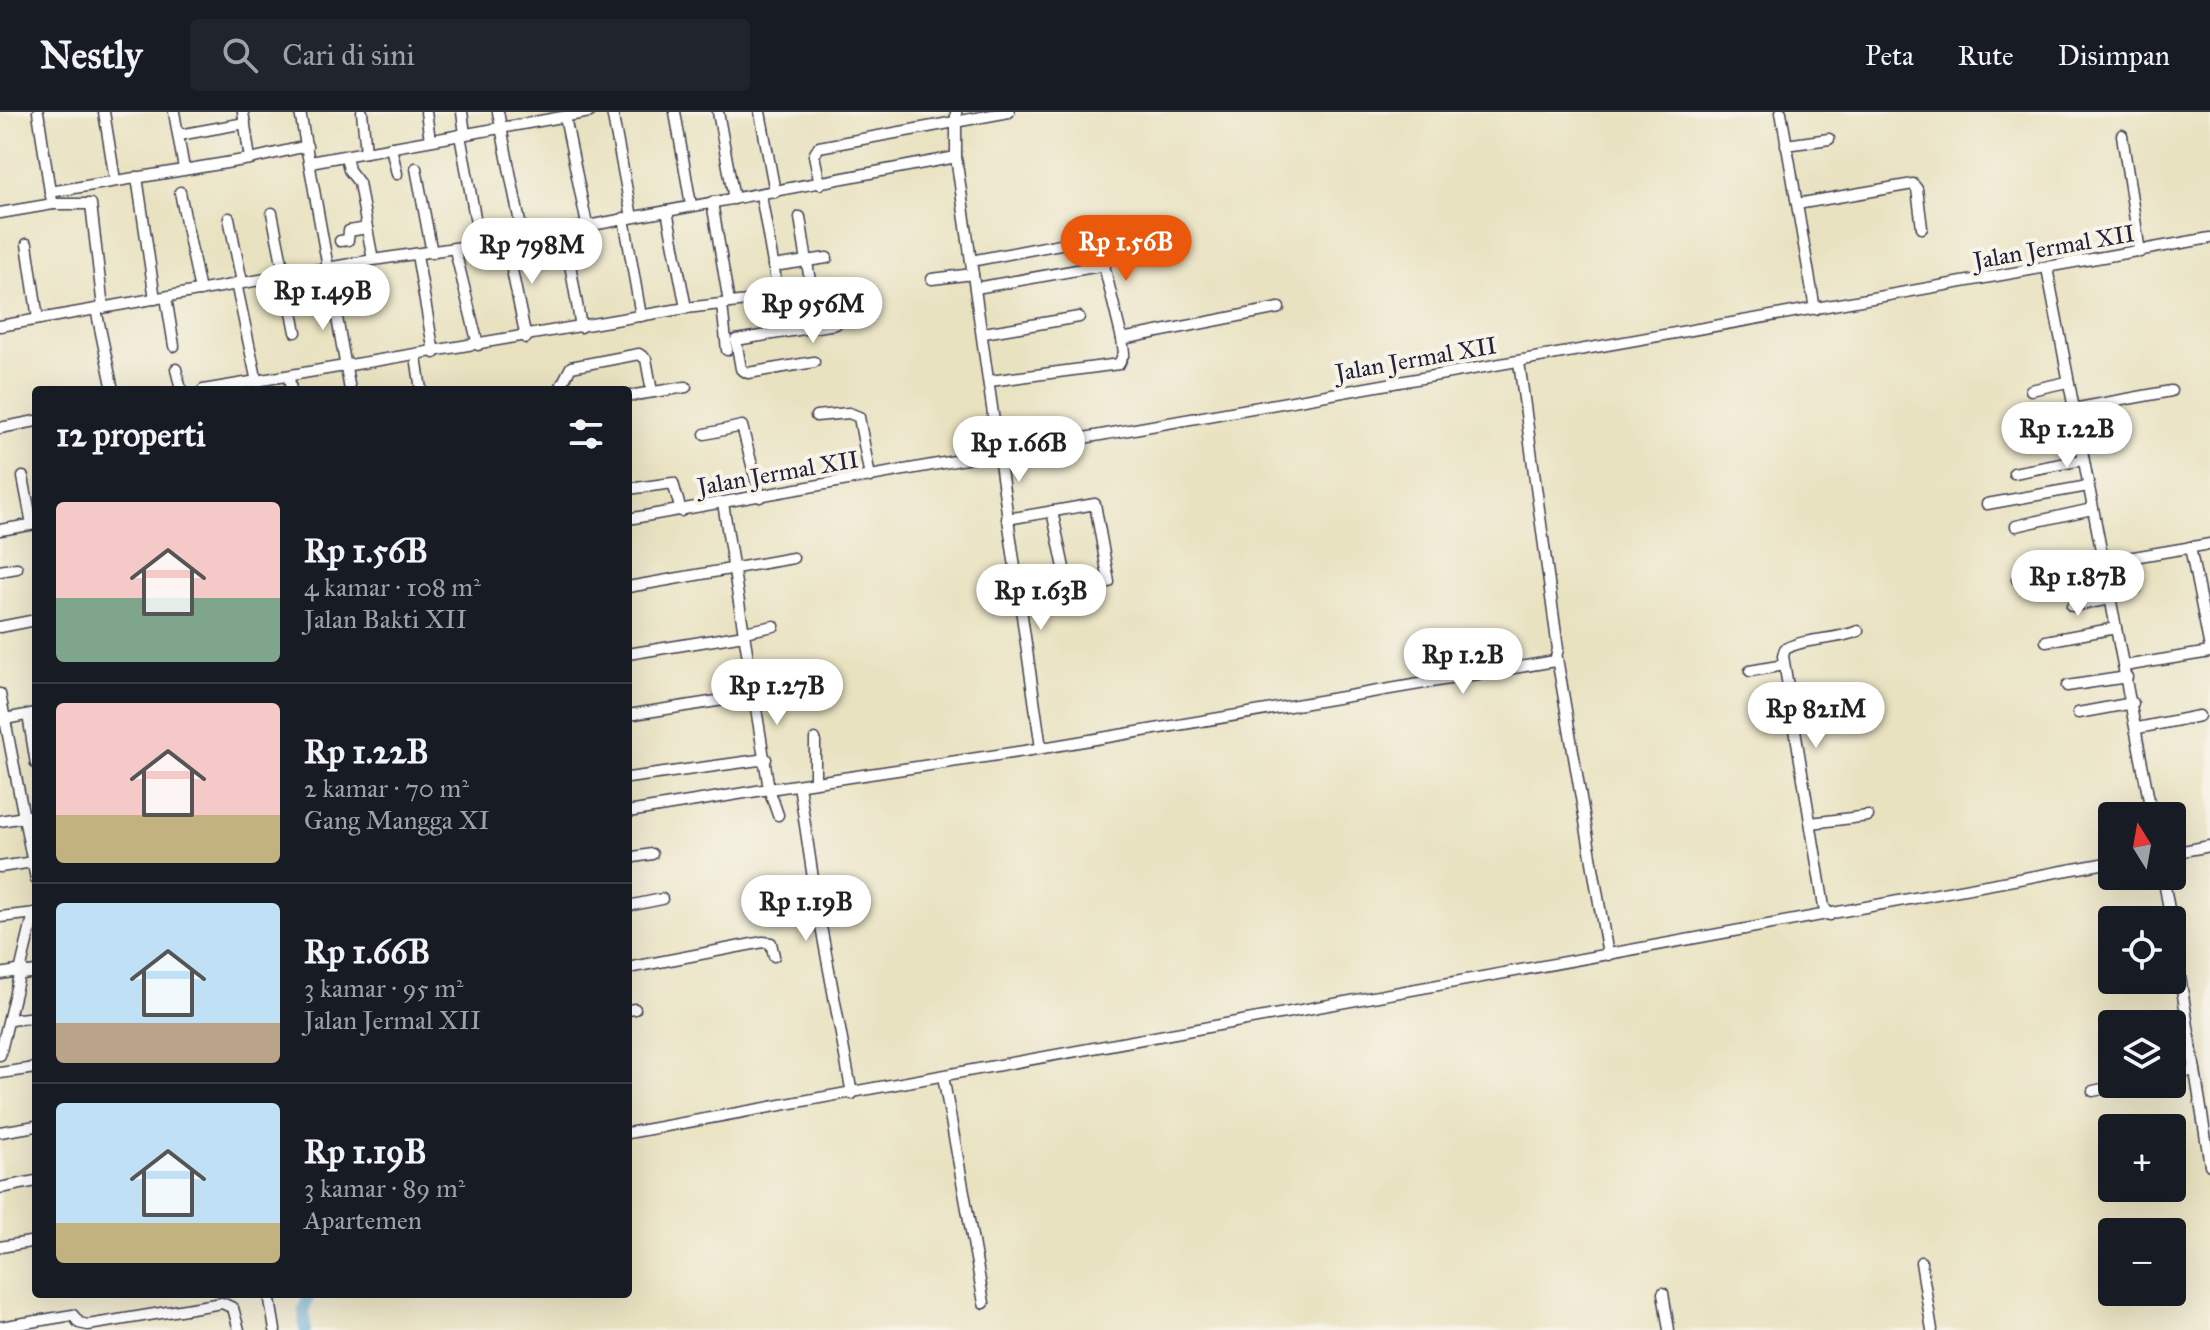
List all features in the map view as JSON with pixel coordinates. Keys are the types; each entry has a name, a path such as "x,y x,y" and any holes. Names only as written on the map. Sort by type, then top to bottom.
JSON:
{"street":[{"path":"38,112 53,204"},
{"path":"104,112 115,180"},
{"path":"174,112 184,169"},
{"path":"300,112 349,386"},
{"path":"362,112 366,152"},
{"path":"426,112 430,140"},
{"path":"462,112 480,245"},
{"path":"498,112 523,238"},
{"path":"612,112 641,316"},
{"path":"675,112 691,205"},
{"path":"718,112 734,199"},
{"path":"760,112 775,192"},
{"path":"820,184 814,155 819,147 956,117 1009,112"},
{"path":"1781,112 1815,309"},
{"path":"310,162 583,113"},
{"path":"179,135 244,117 250,159"},
{"path":"565,117 587,225"},
{"path":"956,117 956,157 984,333 1007,519 1041,748"},
{"path":"2122,135 2140,252"},
{"path":"1786,145 1829,139"},
{"path":"50,192 250,159 307,146"},
{"path":"391,147 397,174"},
{"path":"346,156 349,170 359,183 373,260"},
{"path":"0,326 373,260 523,238 956,157"},
{"path":"416,168 432,253"},
{"path":"137,177 160,298 174,346"},
{"path":"1797,204 1911,183 1917,189 1922,228"},
{"path":"180,192 200,291"},
{"path":"761,195 785,332"},
{"path":"0,213 53,204 88,201 91,204 100,308 112,386"},
{"path":"712,202 726,304 727,350"},
{"path":"667,211 686,308"},
{"path":"272,213 296,332"},
{"path":"800,217 812,294"},
{"path":"229,218 257,382"},
{"path":"340,241 348,240 349,231 367,228"},
{"path":"564,230 581,327"},
{"path":"971,261 1094,237 1099,242 1122,339 1124,353 1119,364 990,381"},
{"name":"Jalan Jermal XII","path":"632,518 2210,238"},
{"path":"506,241 526,338"},
{"path":"27,244 38,319"},
{"path":"455,250 478,345"},
{"path":"417,255 434,353"},
{"path":"773,266 827,258"},
{"path":"976,288 1105,265"},
{"path":"2047,268 2082,460 2138,728 2150,802"},
{"path":"932,279 973,274"},
{"path":"230,386 526,338 686,308 834,291"},
{"path":"1122,339 1279,308"},
{"path":"984,333 1079,317"},
{"path":"814,362 742,371 736,340 836,324"},
{"path":"561,386 566,373 575,366 639,354 646,359 652,392"},
{"path":"416,356 420,386"},
{"path":"1519,362 1557,658 1608,955"},
{"path":"176,369 180,386"},
{"path":"289,377 290,386"},
{"path":"2031,390 2067,382"},
{"path":"632,395 686,387"},
{"path":"2073,409 2171,391"},
{"path":"816,416 849,413 859,417 870,477"},
{"path":"0,428 32,422"},
{"path":"705,434 742,426 760,497"},
{"path":"2077,433 2118,426"},
{"path":"2014,473 2082,460"},
{"path":"23,477 32,515"},
{"path":"632,488 676,479 681,511"},
{"path":"1987,504 2088,486"},
{"path":"723,503 769,789 778,815"},
{"path":"1007,519 1096,505 1109,582"},
{"path":"2016,526 2092,509"},
{"path":"1052,511 1067,582"},
{"path":"0,530 32,524"},
{"path":"2017,579 2104,567 2128,558 2210,544"},
{"path":"2067,686 2210,650 2190,547"},
{"path":"632,586 793,558"},
{"path":"0,571 17,568"},
{"path":"2072,606 2136,589"},
{"path":"0,627 32,621"},
{"path":"632,653 774,626"},
{"path":"2046,641 2116,628"},
{"path":"1830,915 1824,907 1784,665 1785,649 1793,645 1828,641 1858,631"},
{"path":"632,811 1041,748 1540,665 1557,658"},
{"path":"1750,671 1784,665"},
{"path":"0,694 2,720 32,857"},
{"path":"632,714 755,695"},
{"path":"2078,713 2133,703"},
{"path":"2,720 32,714"},
{"path":"2138,728 2199,716"},
{"path":"815,739 815,782"},
{"path":"632,777 766,759"},
{"path":"799,785 817,905 852,1094"},
{"path":"0,821 32,816"},
{"path":"1811,823 1868,816"},
{"path":"2186,850 2210,846"},
{"path":"632,857 652,854"},
{"path":"0,867 32,862"},
{"path":"632,1132 2098,865"},
{"path":"632,905 662,899"},
{"path":"0,917 32,913"},
{"path":"0,1055 32,927"},
{"path":"632,967 763,942 771,943 774,956"},
{"path":"0,974 32,972"},
{"path":"2183,994 2210,1165"},
{"path":"6,1027 32,1018"},
{"path":"0,1073 32,1069"},
{"path":"2186,1072 2195,1070"},
{"path":"943,1076 984,1303"},
{"path":"2093,1091 2098,1090"},
{"path":"0,1132 32,1127"},
{"path":"0,1188 32,1182"},
{"path":"0,1247 32,1242"},
{"path":"1921,1262 1932,1330"},
{"path":"1663,1293 1669,1330"},
{"path":"270,1298 275,1330"},
{"path":"0,1327 73,1315 80,1327 214,1304 233,1308 239,1330"}],"waterway":[{"path":"305,1330 304,1310 308,1298"}]}
